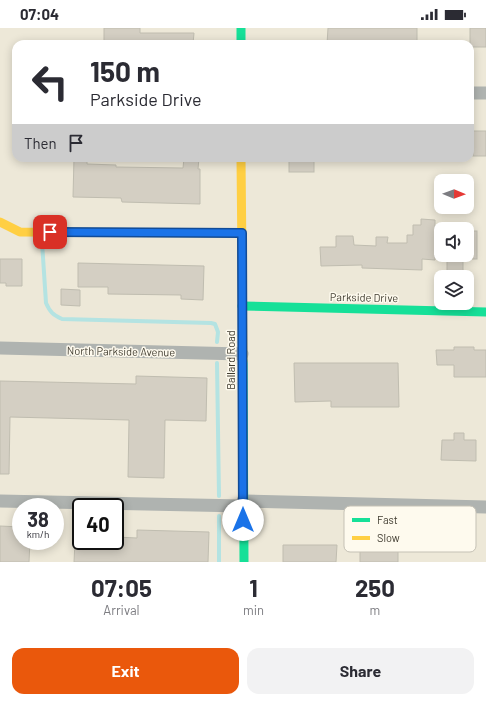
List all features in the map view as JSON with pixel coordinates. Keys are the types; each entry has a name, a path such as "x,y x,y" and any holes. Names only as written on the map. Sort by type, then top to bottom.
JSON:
{"street":[{"path":"240,28 241,40"},
{"path":"474,93 486,93"},
{"name":"Ballard Road","path":"241,162 244,562"},
{"path":"0,222 20,232 242,233"},
{"name":"Parkside Drive","path":"242,306 486,312"},
{"name":"North Parkside Avenue","path":"0,348 242,354"},
{"path":"0,501 405,506"},
{"path":"476,507 486,507"}],"building":[{"path":"104,28 140,28 140,33 194,33 193,40 104,40"},
{"path":"328,28 417,28 417,40 327,40"},
{"path":"470,28 486,28 486,47 474,47 474,40 470,40"},
{"path":"474,131 486,131 486,156 474,156"},
{"path":"74,162 116,165 116,167 183,168 184,162 199,162 200,204 122,202 121,198 73,197"},
{"path":"289,162 314,162 314,172 289,172"},
{"path":"421,219 435,220 434,260 422,259 422,270 362,268 362,265 321,266 320,247 336,247 336,236 353,236 354,245 376,246 376,237 388,237 387,243 407,243 407,235 413,235 413,225 421,225"},
{"path":"474,231 477,231 477,259 474,259"},
{"path":"0,259 22,259 22,286 6,286 6,283 0,283"},
{"path":"447,262 463,262 463,270 447,270"},
{"path":"78,263 204,266 203,300 181,299 181,295 108,294 108,287 78,287"},
{"path":"61,289 80,290 80,306 61,305"},
{"path":"454,347 474,347 474,350 486,350 486,377 454,377 454,365 437,365 436,350 454,350"},
{"path":"294,363 398,363 399,407 331,407 331,401 295,402"},
{"path":"136,376 207,378 206,421 165,420 164,478 128,477 129,420 10,417 9,474 0,474 0,381 136,384"},
{"path":"454,433 464,433 464,440 476,440 476,461 441,460 442,440 454,440"},
{"path":"0,526 12,527 12,550 30,550 29,562 0,562"},
{"path":"137,530 209,532 208,562 74,562 75,550 124,550 124,537 137,538"},
{"path":"283,545 337,545 336,562 283,562"},
{"path":"360,552 398,552 398,562 360,562"}],"waterway":[{"path":"42,242 46,303 50,311 56,316 62,319 211,323 215,324 218,332 217,342"},
{"path":"217,363 219,496"},
{"path":"219,516 219,562"}],"traffic: fast":[{"path":"241,28 241,40"},
{"path":"242,306 486,312"},
{"path":"243,361 244,562"}],"traffic: slow":[{"path":"241,162 243,361"},
{"path":"0,222 20,232 242,233"}],"route":[{"path":"50,232 242,233 243,520"}]}
